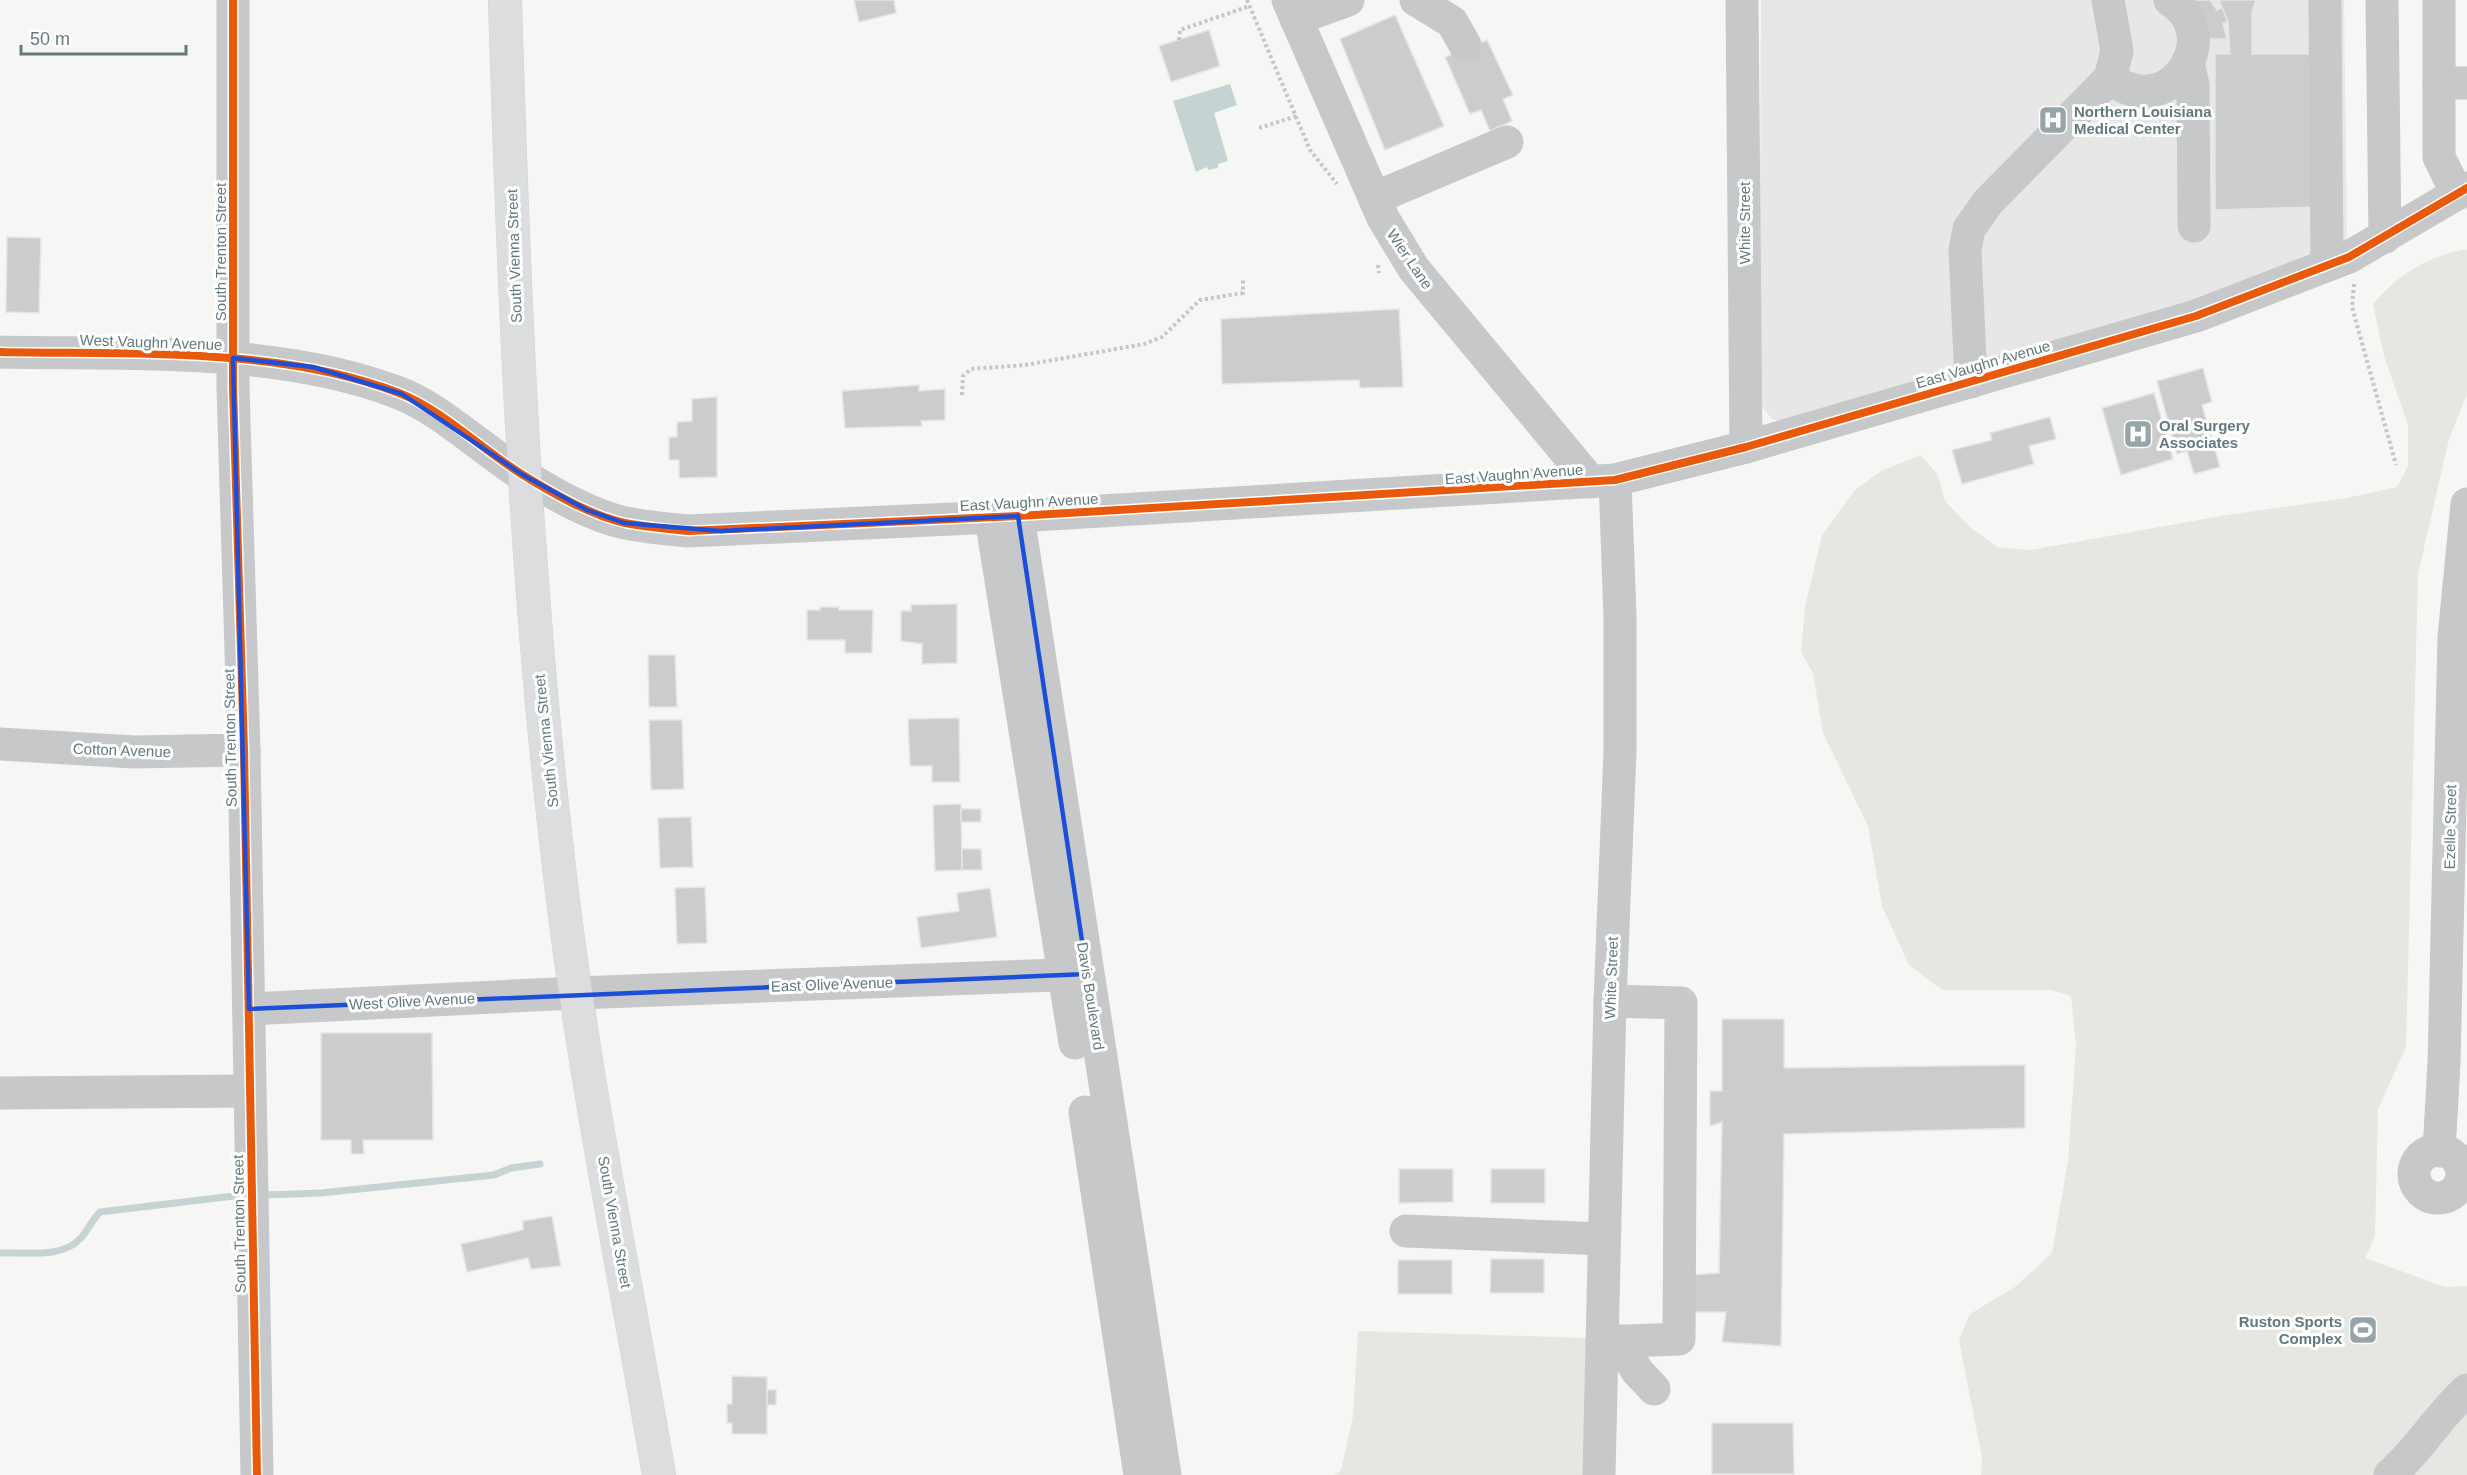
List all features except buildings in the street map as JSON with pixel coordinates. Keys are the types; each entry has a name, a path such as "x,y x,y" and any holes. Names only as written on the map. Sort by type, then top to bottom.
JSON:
{"highway":[{"name":"South Vienna Street","path":"505,0 523,475 539,679 564,907 576,993 659,1475"}],"street":[{"name":"South Trenton Street","path":"233,0 233,358 244,750 257,1475"},
{"path":"1292,9 1348,0"},
{"path":"1416,0 1452,22 1465,45"},
{"name":"White Street","path":"1742,0 1746,447"},
{"path":"1971,382 1965,250 1969,229 1989,202 2110,78 2116,51 2108,0"},
{"path":"2110,78 2126,89 2146,92 2157,90 2174,81 2188,62 2192,50 2190,21 2170,0"},
{"path":"2325,0 2341,272"},
{"path":"2382,0 2385,237"},
{"path":"2439,0 2453,83 2439,157 2462,191"},
{"name":"Wier Lane","path":"1292,9 1383,218 1414,269 1603,481"},
{"path":"2188,62 2193,85 2194,226"},
{"path":"1375,198 1507,142"},
{"name":"East Vaughn Avenue","path":"523,475 587,510 624,523 688,531 1004,517 1603,481 1746,447 2341,272 2385,237 2462,191"},
{"name":"West Vaughn Avenue","path":"0,352 233,358 313,367 360,379 402,394 458,428 523,475"},
{"name":"White Street","path":"1599,1475 1611,1341 1604,1239 1610,1001 1620,752 1620,616 1603,481"},
{"name":"Ezelle Street","path":"2439,1150 2444,1063 2454,637 2467,504"},
{"name":"Davis Boulevard","path":"1004,517 1076,975 1165,1475"},
{"name":"Cotton Avenue","path":"0,744 134,752 244,750"},
{"name":"Davis Boulevard","path":"1076,975 1140,1475"},
{"name":"East Olive Avenue","path":"576,993 1076,975"},
{"name":"West Olive Avenue","path":"249,1009 576,993"},
{"path":"1610,1001 1681,1003 1679,1340 1611,1341"},
{"path":"0,1093 250,1091"},
{"path":"1406,1230 1604,1239"},
{"path":"1611,1341 1654,1389"},
{"path":"2390,1475 2403,1464 2445,1410 2467,1390"}],"path":[{"path":"1247,0 1271,63 1297,116 1310,150 1338,186"},
{"path":"1179,40 1180,30 1250,6"},
{"path":"1259,128 1297,116"},
{"path":"1377,258 1379,273"},
{"path":"2341,272 2396,465"},
{"path":"962,395 963,376 971,369 1025,365 1154,341 1200,300 1243,293 1244,280"}],"highlighted area":[{"path":"233,358 313,367 402,394 523,475 587,510 624,523 721,531 1018,516 1087,974 249,1009"}],"shaded area":[{"name":"Northern Louisiana Medical Center","path":"1761,0 2344,0 2347,239 2301,261 2157,316 1781,421 1772,419 1761,406 1759,393"},
{"path":"1230,84 1237,105 1214,113 1228,161 1218,164 1218,168 1208,170 1207,167 1196,172 1173,101"},
{"path":"2467,250 2467,394 2449,439 2418,574 2406,1047 2378,1109 2375,1236 2365,1258 2445,1287 2467,1286 2467,1475 1981,1475 1982,1458 1959,1340 1970,1314 2015,1287 2052,1253 2068,1161 2076,1046 2071,996 2051,990 1942,990 1909,965 1882,906 1868,826 1823,733 1813,673 1801,652 1805,607 1822,535 1855,490 1881,471 1921,455 1938,475 1945,501 1970,527 1997,547 2030,550 2227,515 2347,498 2397,487 2408,466 2408,425 2384,356 2373,304 2402,276 2413,269 2437,257"},
{"path":"1358,1331 1590,1338 1587,1475 1335,1475 1341,1470 1353,1416"}],"waterway":[{"path":"264,1195 321,1193 494,1175 511,1168 540,1164"},
{"path":"0,1253 43,1253 64,1249 81,1238 100,1212 242,1195"}],"cycle path":[{"path":"233,0 233,387 244,750 257,1475"},
{"path":"0,352 202,356 304,367 352,378 415,400 523,475 586,509 625,523 688,531 1018,516 1615,480 1746,447 2196,316 2349,257 2467,188"}],"place":[{"name":"Northern Louisiana Medical Center","path":"2053,120"},
{"name":"Oral Surgery Associates","path":"2138,434"},
{"name":"Ruston Sports Complex","path":"2363,1330"}]}
